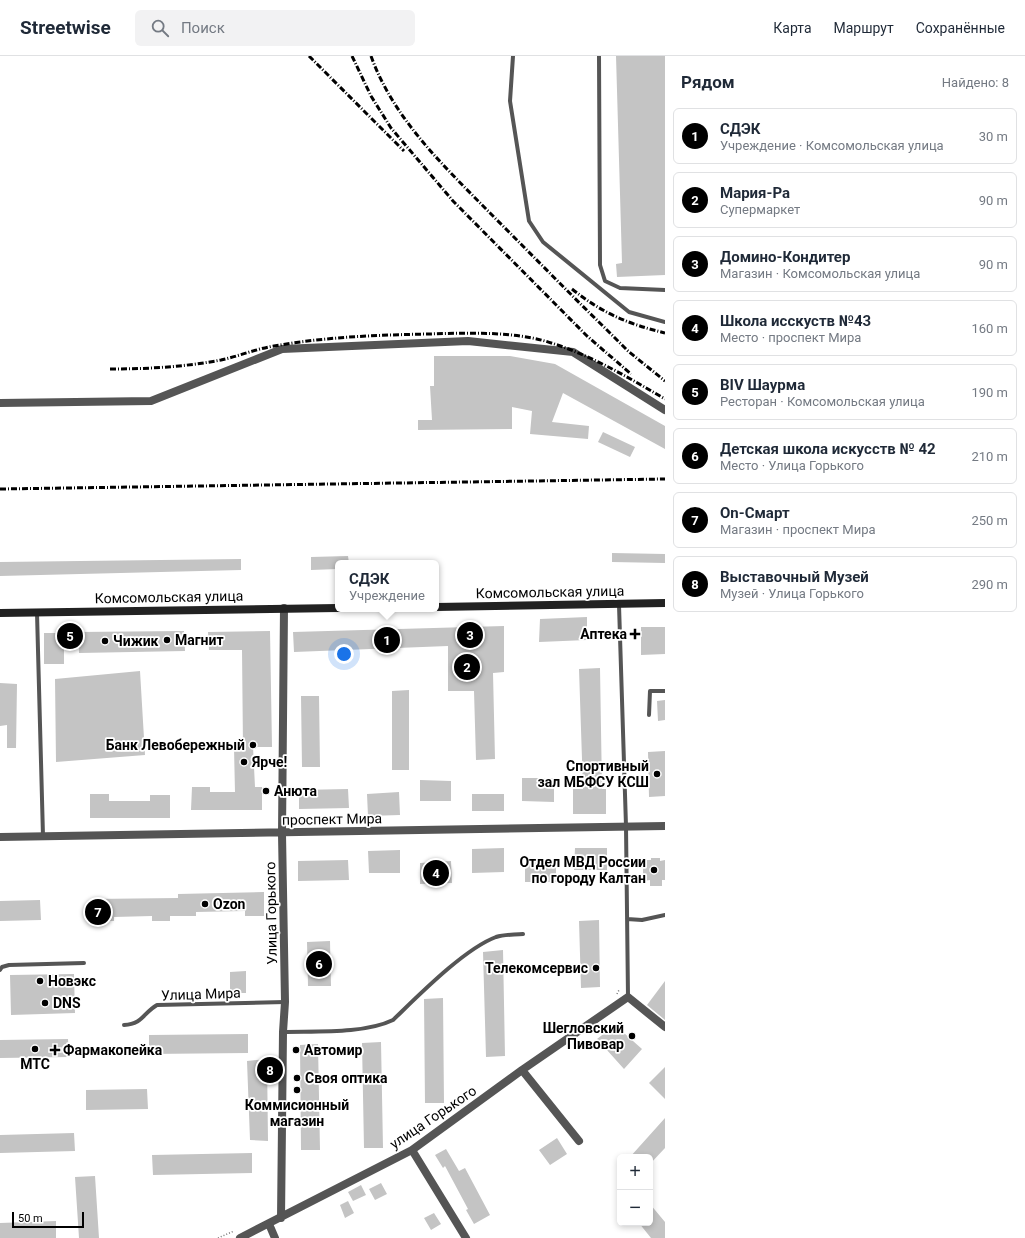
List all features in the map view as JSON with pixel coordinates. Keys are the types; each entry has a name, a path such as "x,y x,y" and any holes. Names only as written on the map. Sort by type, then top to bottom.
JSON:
{"street":[{"path":"0,403 151,401 282,349 468,341 573,352 665,410"},
{"name":"Комсомольская улица","path":"439,607 665,603"},
{"name":"Улица Горького","path":"281,1218 282,1032 285,1002 282,834 284,608"},
{"name":"Комсомольская улица","path":"0,613 335,608"},
{"name":"проспект Мира","path":"0,837 282,834 665,826"},
{"path":"628,997 665,1026"},
{"name":"улица Горького","path":"240,1238 412,1150 522,1070 628,997"},
{"path":"522,1070 579,1141"},
{"path":"412,1150 466,1238"},
{"path":"269,1224 275,1238"}],"lane":[{"path":"513,56 510,101 529,221 543,242 629,312 665,322"},
{"path":"599,56 600,265 605,281 620,288 665,290"},
{"path":"619,605 626,826 628,997"},
{"path":"37,613 43,837"},
{"path":"649,715 650,691 665,691"},
{"path":"627,919 642,920 665,915"},
{"path":"282,1032 364,1029 382,1025 393,1020 452,966 487,942 504,935 523,934"},
{"path":"0,970 2,967 9,965 84,964"},
{"name":"Улица Мира","path":"124,1025 137,1023 150,1009 163,1004 285,1002"}],"path":[{"path":"615,996 619,990"},
{"path":"218,1238 239,1229"}],"building":[{"path":"616,56 665,56 665,275 617,277 616,264 622,263"},
{"path":"434,356 510,356 555,364 665,426 665,449 563,393 552,422 589,426 588,439 530,434 532,411 512,407 512,429 418,430 418,420 432,420 430,386 434,386"},
{"path":"603,432 635,447 630,457 598,442"},
{"path":"612,553 665,554 665,563 612,562"},
{"path":"348,556 349,560 335,560 335,569 311,570 311,557"},
{"path":"241,559 241,570 0,576 0,562"},
{"path":"587,617 587,640 539,642 540,619"},
{"path":"504,626 504,672 493,673 495,759 476,760 474,691 448,691 448,646 294,652 293,632"},
{"path":"641,627 665,627 665,654 641,655"},
{"path":"184,631 185,651 79,653 78,632"},
{"path":"270,631 272,747 253,747 255,787 262,787 262,810 191,810 192,787 210,787 210,792 235,792 234,748 243,748 242,650 209,650 208,632"},
{"path":"44,633 64,633 64,664 44,664"},
{"path":"600,668 602,789 606,789 606,814 573,814 573,789 583,789 579,669"},
{"path":"140,671 145,755 56,762 55,679"},
{"path":"0,683 17,684 16,748 7,748 7,725 0,726"},
{"path":"409,690 409,770 392,770 392,691"},
{"path":"301,696 319,696 320,767 302,767"},
{"path":"665,700 665,720 658,721 657,701"},
{"name":"Спортивный зал МБФСУ КСШ","path":"665,751 665,796 649,797 648,752"},
{"path":"522,778 554,778 554,802 522,801"},
{"path":"420,780 451,781 451,801 420,801"},
{"path":"348,789 349,808 299,809 299,790"},
{"path":"399,792 400,815 368,816 367,794"},
{"path":"90,794 109,794 109,801 150,801 150,795 170,795 170,818 90,818"},
{"path":"472,794 504,794 504,811 472,811"},
{"path":"504,848 504,872 472,873 472,849"},
{"path":"575,848 607,848 607,870 574,870"},
{"path":"400,850 400,873 369,873 368,851"},
{"name":"Отдел МВД России по городу Калтан","path":"651,858 660,858 660,861 665,860 665,880 662,880 662,886 650,886 650,880 643,881 643,860 651,860"},
{"path":"556,859 556,882 525,882 525,860"},
{"path":"348,860 349,880 298,881 298,861"},
{"path":"451,861 452,883 420,884 420,863"},
{"path":"264,892 264,916 245,916 245,911 196,912 196,916 170,916 170,921 152,921 152,916 114,917 114,921 93,921 92,899 178,898 178,894"},
{"path":"40,900 41,920 0,921 0,901"},
{"path":"599,920 600,987 581,988 579,921"},
{"path":"330,941 331,986 308,986 307,942"},
{"path":"503,950 505,1056 486,1057 483,952"},
{"path":"246,971 246,993 230,993 230,972"},
{"path":"74,974 75,1013 11,1015 10,975"},
{"path":"665,981 665,1020 647,1005"},
{"path":"443,998 444,1103 425,1103 424,999"},
{"path":"615,1025 642,1049 624,1069 597,1039"},
{"path":"248,1034 248,1053 149,1054 149,1035"},
{"path":"68,1039 69,1057 0,1058 0,1040"},
{"path":"381,1042 383,1148 364,1148 362,1043"},
{"path":"318,1044 320,1150 301,1150 300,1045"},
{"path":"267,1059 268,1141 250,1140 247,1061"},
{"path":"665,1067 665,1099 649,1083"},
{"path":"147,1089 148,1109 86,1110 86,1090"},
{"path":"665,1118 665,1148 653,1161 653,1154 633,1154"},
{"path":"74,1133 75,1151 0,1153 0,1135"},
{"path":"557,1138 567,1154 550,1165 539,1150"},
{"path":"446,1149 459,1171 465,1168 490,1215 474,1224 466,1210 468,1209 445,1166 443,1168 435,1155"},
{"path":"252,1153 252,1173 153,1175 152,1155"},
{"path":"95,1176 99,1238 79,1238 75,1177"},
{"path":"381,1183 387,1194 375,1200 369,1189"},
{"path":"361,1185 366,1195 353,1201 348,1192"},
{"path":"348,1201 354,1213 345,1218 340,1205"},
{"path":"653,1208 665,1222 665,1238 651,1238 641,1226 653,1226"},
{"path":"434,1213 441,1224 431,1230 424,1218"},
{"path":"56,1221 56,1238 0,1238 0,1223"}],"railway":[{"path":"309,56 404,151"},
{"path":"352,56 371,96 391,128 453,201 587,336 631,374"},
{"path":"371,56 393,101 407,122 439,160 628,351 665,381"},
{"path":"572,289 594,305 616,317 639,326 665,333"},
{"path":"110,369 179,366 221,360 274,346 331,339 409,334 502,334 545,341 577,352 621,374 665,399"},
{"path":"0,489 665,479"}],"place":[{"name":"Аптека","path":"635,634"},
{"name":"Домино-Кондитер","path":"470,635"},
{"name":"BIV Шаурма","path":"70,636"},
{"name":"Магнит","path":"167,640"},
{"name":"СДЭК","path":"387,640"},
{"name":"Чижик","path":"105,641"},
{"name":"Мария-Ра","path":"467,667"},
{"name":"Банк Левобережный","path":"253,745"},
{"name":"Ярче!","path":"244,762"},
{"name":"Спортивный зал МБФСУ КСШ","path":"657,774"},
{"name":"Анюта","path":"266,791"},
{"name":"Отдел МВД России по городу Калтан","path":"654,870"},
{"name":"Школа исскуств №43","path":"436,873"},
{"name":"Ozon","path":"205,904"},
{"name":"On-Смарт","path":"98,912"},
{"name":"Детская школа искусств № 42","path":"319,964"},
{"name":"Телекомсервис","path":"596,968"},
{"name":"Новэкс","path":"40,981"},
{"name":"DNS","path":"45,1003"},
{"name":"Шегловский Пивовар","path":"632,1036"},
{"name":"МТС","path":"35,1049"},
{"name":"Фармакопейка","path":"55,1050"},
{"name":"Автомир","path":"296,1050"},
{"name":"Выставочный Музей","path":"270,1070"},
{"name":"Своя оптика","path":"297,1078"},
{"name":"Коммисионный магазин","path":"297,1090"}]}
